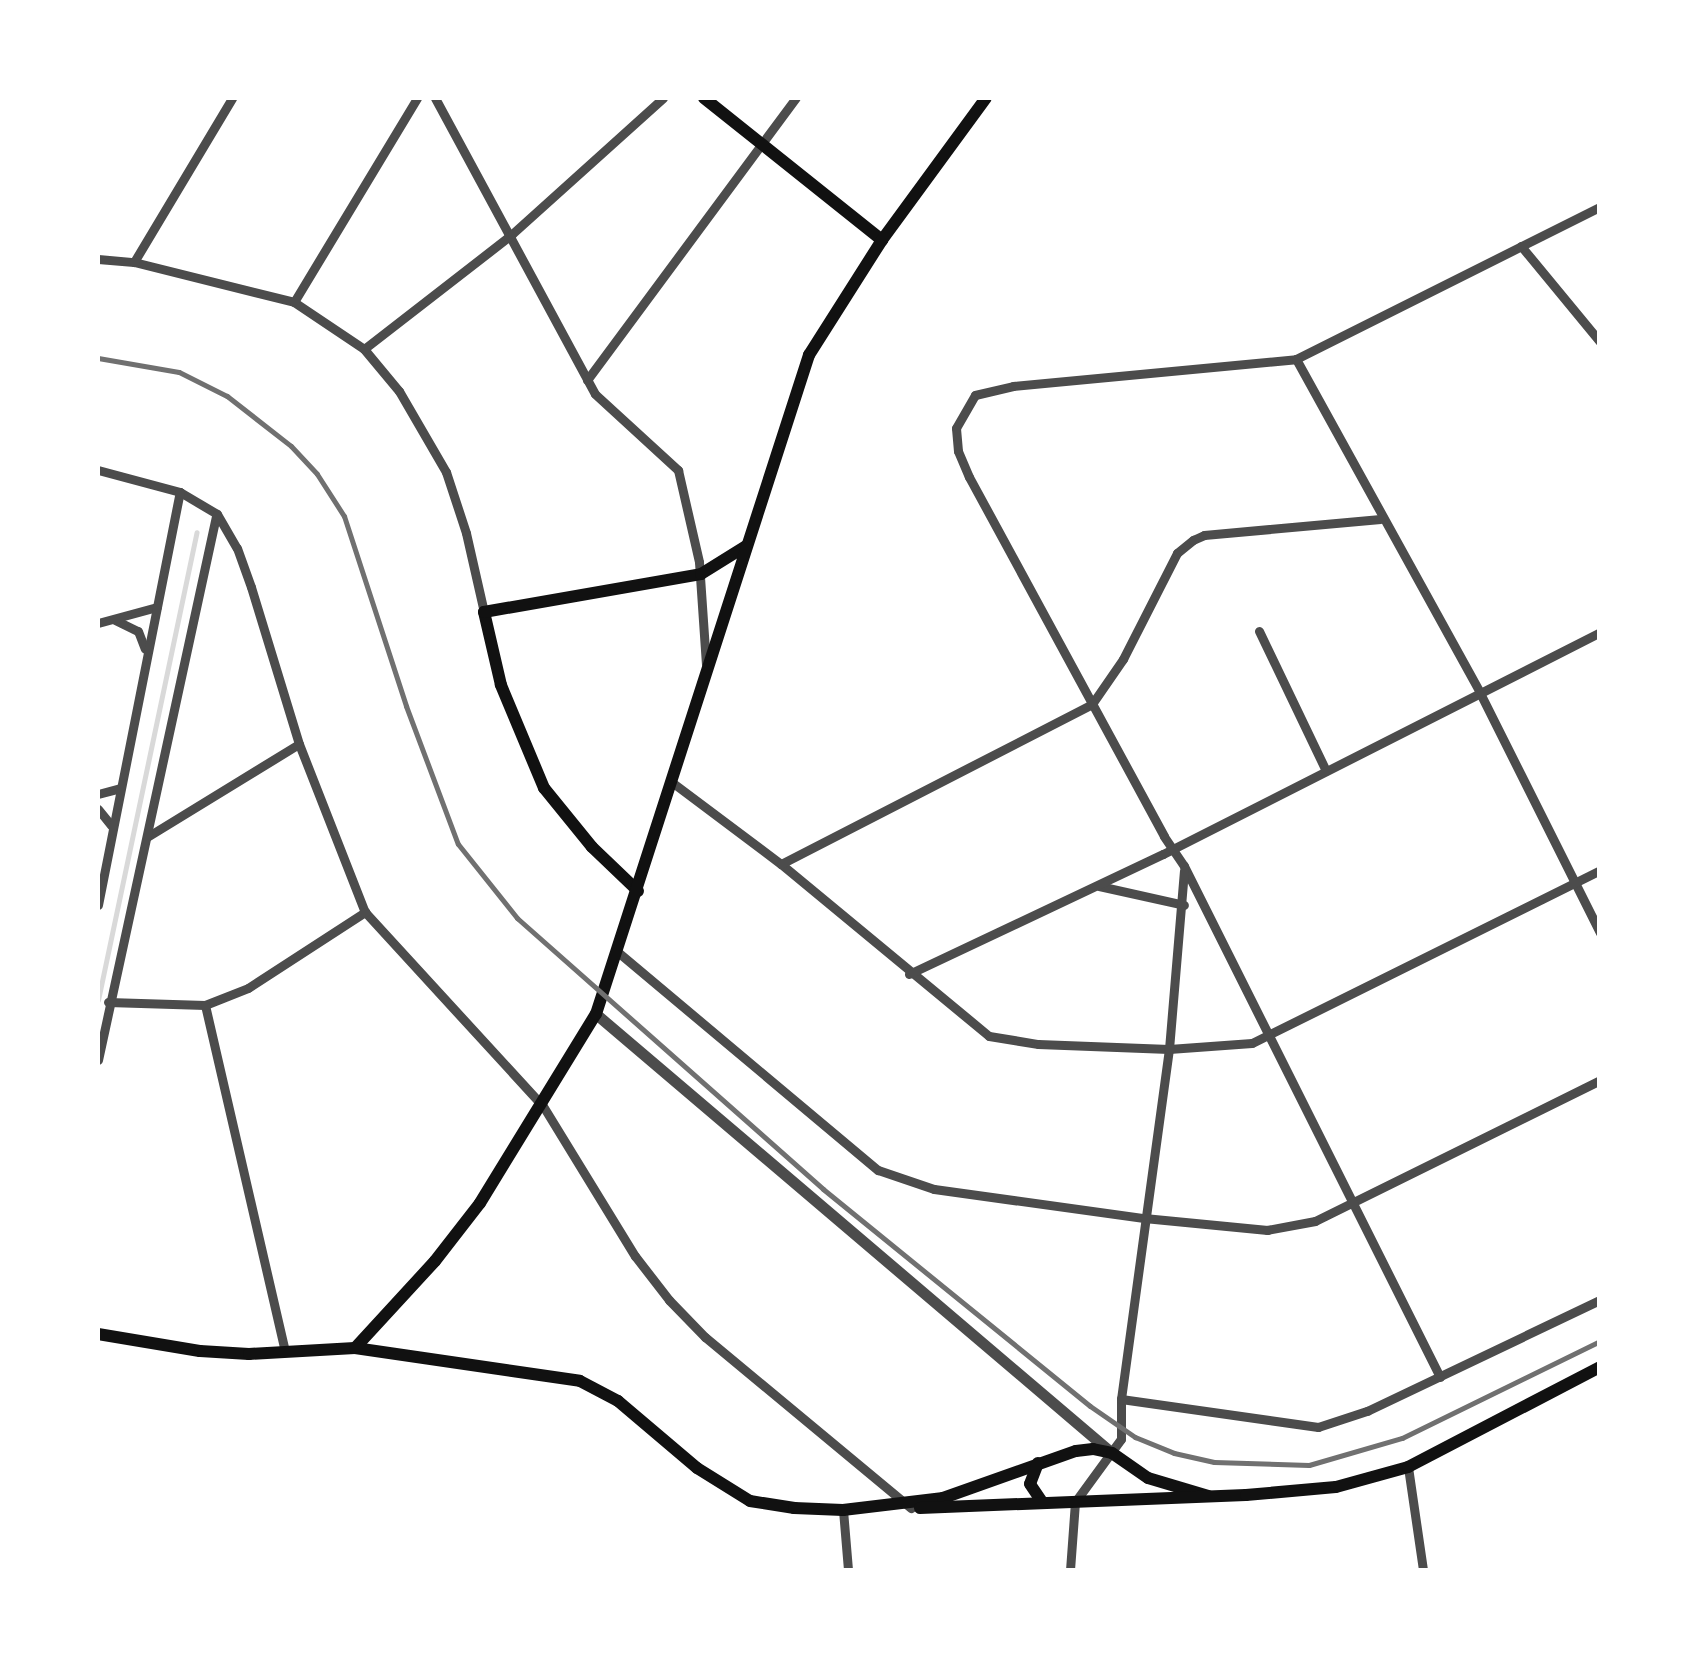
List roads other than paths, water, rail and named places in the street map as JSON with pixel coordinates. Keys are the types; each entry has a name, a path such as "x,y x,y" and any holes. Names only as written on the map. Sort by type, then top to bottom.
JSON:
{"main road":[{"path":"704,98 882,240"},
{"path":"355,1348 446,1246 543,1106 596,1014 619,953 809,355 882,240 986,98"},
{"path":"638,891 592,847 544,788 500,686 484,612 700,574 748,545"},
{"path":"98,1334 200,1351 355,1348 580,1382 618,1401 697,1468 750,1501 843,1510 1208,1496 1336,1486 1408,1467 1600,1366"},
{"path":"906,1505 970,1491 1076,1451 1112,1453 1148,1478 1208,1496"},
{"path":"1038,1463 1030,1484 1044,1503"}],"street":[{"path":"134,262 232,98"},
{"path":"294,302 417,98"},
{"path":"435,98 512,234 595,394 678,470 700,574 706,676"},
{"path":"364,349 512,234 663,98"},
{"path":"588,380 796,98"},
{"path":"1440,1377 1350,1206 1184,866 969,477 958,451 956,428 975,395 1013,386 1296,359 1600,207"},
{"path":"1521,246 1600,342"},
{"path":"98,259 134,262 294,302 364,349 399,390 446,472 466,533 484,612"},
{"path":"1296,359 1380,519 1480,693 1600,934"},
{"path":"98,470 180,492 217,514 237,548 299,744 365,912 543,1106 635,1256 669,1300 705,1336 906,1505"},
{"path":"98,905 180,492"},
{"path":"98,1060 217,514"},
{"path":"782,864 1092,704 1123,658 1177,554 1193,540 1204,535 1380,519"},
{"path":"98,623 157,607"},
{"path":"113,619 138,631 146,660"},
{"path":"1259,631 1326,772"},
{"path":"909,974 1098,886 1600,632"},
{"path":"147,837 299,744"},
{"path":"673,782 782,864 909,974 989,1036 1038,1044 1169,1048 1252,1044 1600,870"},
{"path":"98,794 120,788"},
{"path":"98,809 109,818 112,831"},
{"path":"1070,1570 1075,1502 1121,1439 1121,1399 1169,1048 1184,905 1184,866"},
{"path":"1098,886 1184,905"},
{"path":"108,1002 205,1005 248,988 365,912"},
{"path":"619,953 878,1170 934,1189 1144,1218 1267,1230 1315,1221 1600,1080"},
{"path":"205,1005 285,1352"},
{"path":"596,1014 1112,1453"},
{"path":"1121,1399 1318,1428 1368,1411 1600,1300"},
{"path":"1408,1467 1423,1570"},
{"path":"843,1510 848,1570"}],"waterway":[{"path":"98,1000 197,532"}],"railway":[{"path":"98,358 179,372 227,396 291,446 317,474 344,516 406,706 458,844 517,918 823,1189 1090,1406 1135,1437 1174,1453 1214,1462 1309,1465 1402,1438 1600,1341"}]}
